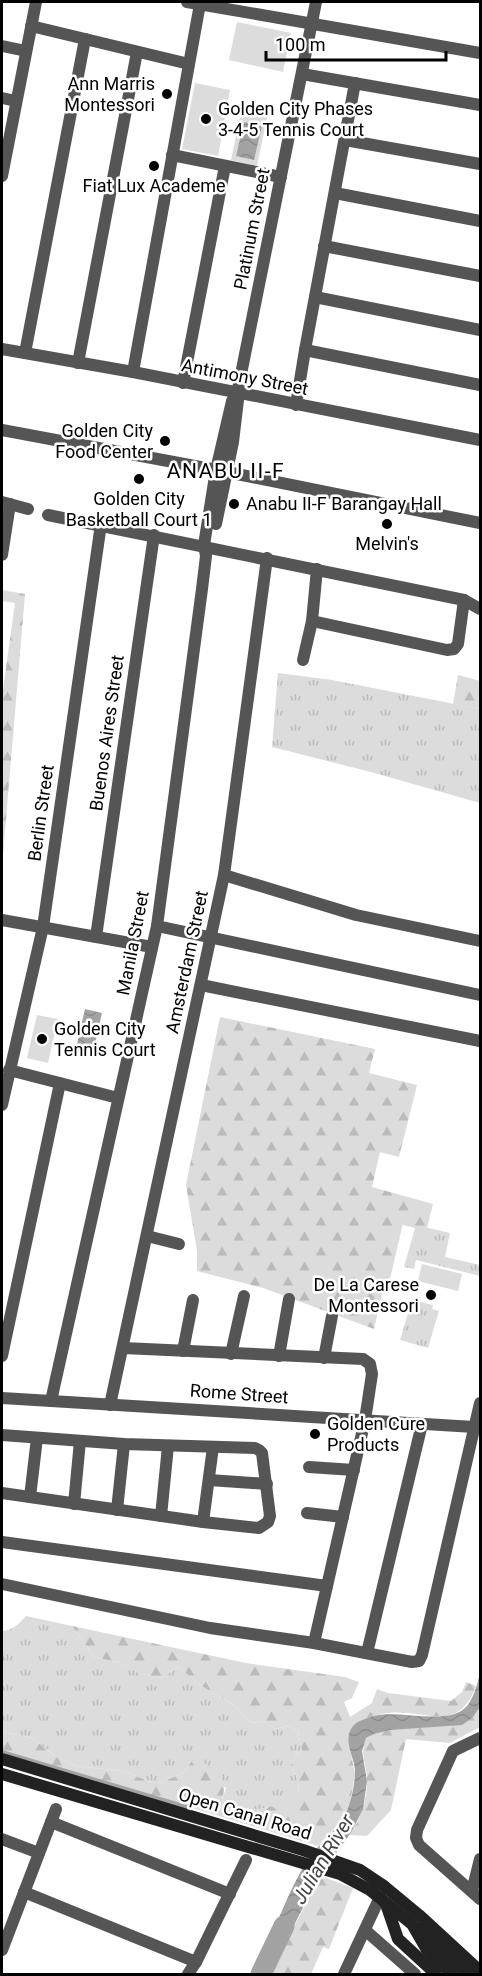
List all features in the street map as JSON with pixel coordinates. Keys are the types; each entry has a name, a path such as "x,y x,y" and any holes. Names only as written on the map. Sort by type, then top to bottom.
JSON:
{"main road":[{"name":"Open Canal Road","path":"2,1759 377,1880 415,1911 480,1971"},
{"name":"Open Canal Road","path":"2,1774 302,1856"},
{"path":"342,1869 412,1924 427,1950 452,1974"},
{"path":"383,1900 398,1938 436,1974"},
{"path":"415,1911 434,1943 468,1974"}],"street":[{"path":"2,176 4,145 16,101 36,2"},
{"path":"187,2 480,53"},
{"name":"Platinum Street","path":"222,471 232,401 237,394 316,2"},
{"path":"133,372 200,4"},
{"path":"31,26 189,64"},
{"path":"25,353 85,39"},
{"path":"2,46 26,51"},
{"path":"78,363 138,52"},
{"path":"302,74 480,105"},
{"path":"296,405 356,83"},
{"path":"2,98 16,101"},
{"path":"345,140 480,164"},
{"path":"172,155 280,177"},
{"path":"183,383 225,166"},
{"path":"334,193 480,220"},
{"path":"324,246 480,276"},
{"path":"315,297 480,330"},
{"name":"Antimony Street","path":"2,349 133,372 480,440"},
{"path":"305,350 480,385"},
{"path":"2,430 222,471 480,524"},
{"name":"Manila Street","path":"51,1401 157,926 207,550 222,471"},
{"path":"2,555 6,503 28,509"},
{"path":"48,514 154,535 207,550 267,558 464,600 480,609"},
{"name":"Berlin Street","path":"2,1105 43,927 101,524"},
{"name":"Buenos Aires Street","path":"96,937 154,535"},
{"name":"Amsterdam Street","path":"110,1405 224,875 267,558"},
{"path":"303,660 312,621 317,569"},
{"path":"312,621 454,650 458,644 464,600"},
{"path":"224,875 356,915 480,941"},
{"path":"2,920 152,947"},
{"path":"157,926 480,995"},
{"path":"201,985 480,1041"},
{"path":"9,1070 118,1098"},
{"path":"2,1356 60,1083"},
{"path":"147,1236 179,1244"},
{"path":"231,1354 244,1296"},
{"path":"279,1356 290,1299"},
{"path":"183,1351 193,1300"},
{"path":"324,1358 332,1316"},
{"path":"123,1348 363,1359 370,1364 372,1374 365,1420 314,1643"},
{"name":"Rome Street","path":"2,1398 474,1427"},
{"path":"2,1584 210,1628 314,1643 412,1662 419,1661 480,1403"},
{"path":"367,1653 422,1424"},
{"path":"2,1435 124,1444 259,1450 262,1454 270,1516 268,1522 259,1528 2,1493"},
{"path":"30,1497 37,1438"},
{"path":"74,1503 80,1441"},
{"path":"117,1510 124,1444"},
{"path":"161,1516 168,1446"},
{"path":"203,1522 213,1447"},
{"path":"309,1467 354,1470"},
{"path":"209,1479 267,1485"},
{"path":"307,1513 343,1516"},
{"path":"2,1542 327,1586"},
{"path":"476,1895 418,1845 416,1838 417,1830 453,1751 480,1738"},
{"path":"2,1950 56,1809"},
{"path":"51,1822 230,1894"},
{"path":"2,1839 39,1853"},
{"path":"476,1895 480,1859"},
{"path":"188,1974 246,1860"},
{"path":"24,1892 196,1962"},
{"path":"344,1974 365,1930 383,1900"},
{"path":"365,1930 415,1974"}],"green space":[{"path":"237,22 291,33 283,72 229,60"},
{"name":"Golden City Phases 3-4-5 Tennis Court","path":"195,83 230,90 218,156 182,149"},
{"path":"242,107 268,113 257,166 231,160"},
{"path":"2,590 25,594 2,866 2,696 15,603 2,601"},
{"path":"278,673 332,680 480,709 480,803 272,747"},
{"path":"458,675 480,681 480,709 453,704"},
{"name":"Golden City Tennis Court","path":"37,1015 58,1019 48,1063 27,1058"},
{"path":"220,1017 375,1049 369,1073 417,1085 399,1157 380,1152 372,1187 433,1204 427,1228 403,1223 390,1279 386,1278 374,1329 263,1288 197,1271 197,1251 186,1185"},
{"path":"403,1222 450,1233 445,1257 480,1265 480,1276 416,1260 414,1269 404,1267 415,1228 403,1225"},
{"path":"422,1264 462,1274 458,1291 418,1281"},
{"path":"412,1300 433,1305 432,1309 439,1311 428,1348 400,1340"},
{"path":"26,1616 72,1626 94,1657 121,1663 141,1674 163,1678 176,1667 181,1669 200,1685 234,1705 252,1723 264,1721 275,1729 288,1726 298,1732 302,1751 296,1755 291,1765 299,1786 297,1796 284,1815 271,1806 245,1810 227,1804 222,1800 226,1788 191,1762 183,1773 160,1783 154,1783 123,1771 76,1766 57,1757 32,1738 2,1732 2,1631 9,1630"},
{"path":"72,1626 246,1663 345,1677 359,1682 352,1698 344,1702 350,1717 372,1703 377,1689 388,1693 451,1701 462,1692 466,1682 476,1686 469,1701 460,1710 450,1715 388,1713 360,1721 349,1746 355,1773 350,1804 343,1819 318,1846 2,1750 2,1732 32,1738 57,1757 76,1766 123,1771 154,1783 160,1783 183,1773 191,1762 199,1759 216,1772 222,1781 224,1792 222,1800 239,1810 258,1810 271,1806 284,1814 297,1795 298,1780 291,1765 296,1755 302,1751 298,1732 288,1726 275,1729 264,1721 252,1723 234,1705 200,1685 176,1667 163,1678 141,1674 121,1663 94,1657"},
{"path":"480,1707 480,1727 450,1743 406,1739 391,1810 367,1836 349,1835 360,1816 366,1794 367,1774 363,1748 366,1738 390,1730 473,1717"},
{"path":"320,1876 353,1888 329,1949 323,1947 311,1974 270,1974"}],"water":[{"path":"244,122 262,126 254,160 236,156"},
{"path":"85,1009 102,1013 94,1048 77,1044"},
{"path":"480,1672 480,1707 473,1717 462,1725 390,1730 366,1738 362,1751 367,1781 363,1809 352,1831 318,1878 280,1953 266,1948 301,1871 347,1811 355,1778 349,1742 353,1726 362,1720 385,1714 437,1717 459,1712 472,1698"}],"waterway":[{"path":"2,1752 190,1808"},
{"name":"Julian River","path":"261,1974 284,1926"}],"place":[{"name":"Ann Marris Montessori","path":"167,94"},
{"name":"Golden City Phases 3-4-5 Tennis Court","path":"206,119"},
{"name":"Fiat Lux Academe","path":"154,166"},
{"name":"Golden City Food Center","path":"165,441"},
{"name":"Golden City Basketball Court 1","path":"139,479"},
{"name":"Anabu II-F Barangay Hall","path":"234,504"},
{"name":"Melvin's","path":"387,524"},
{"name":"Golden City Tennis Court","path":"42,1039"},
{"name":"De La Carese Montessori","path":"431,1295"},
{"name":"Golden Cure Products","path":"315,1434"}],"district":[{"name":"ANABU II-F","path":"226,471"}]}
